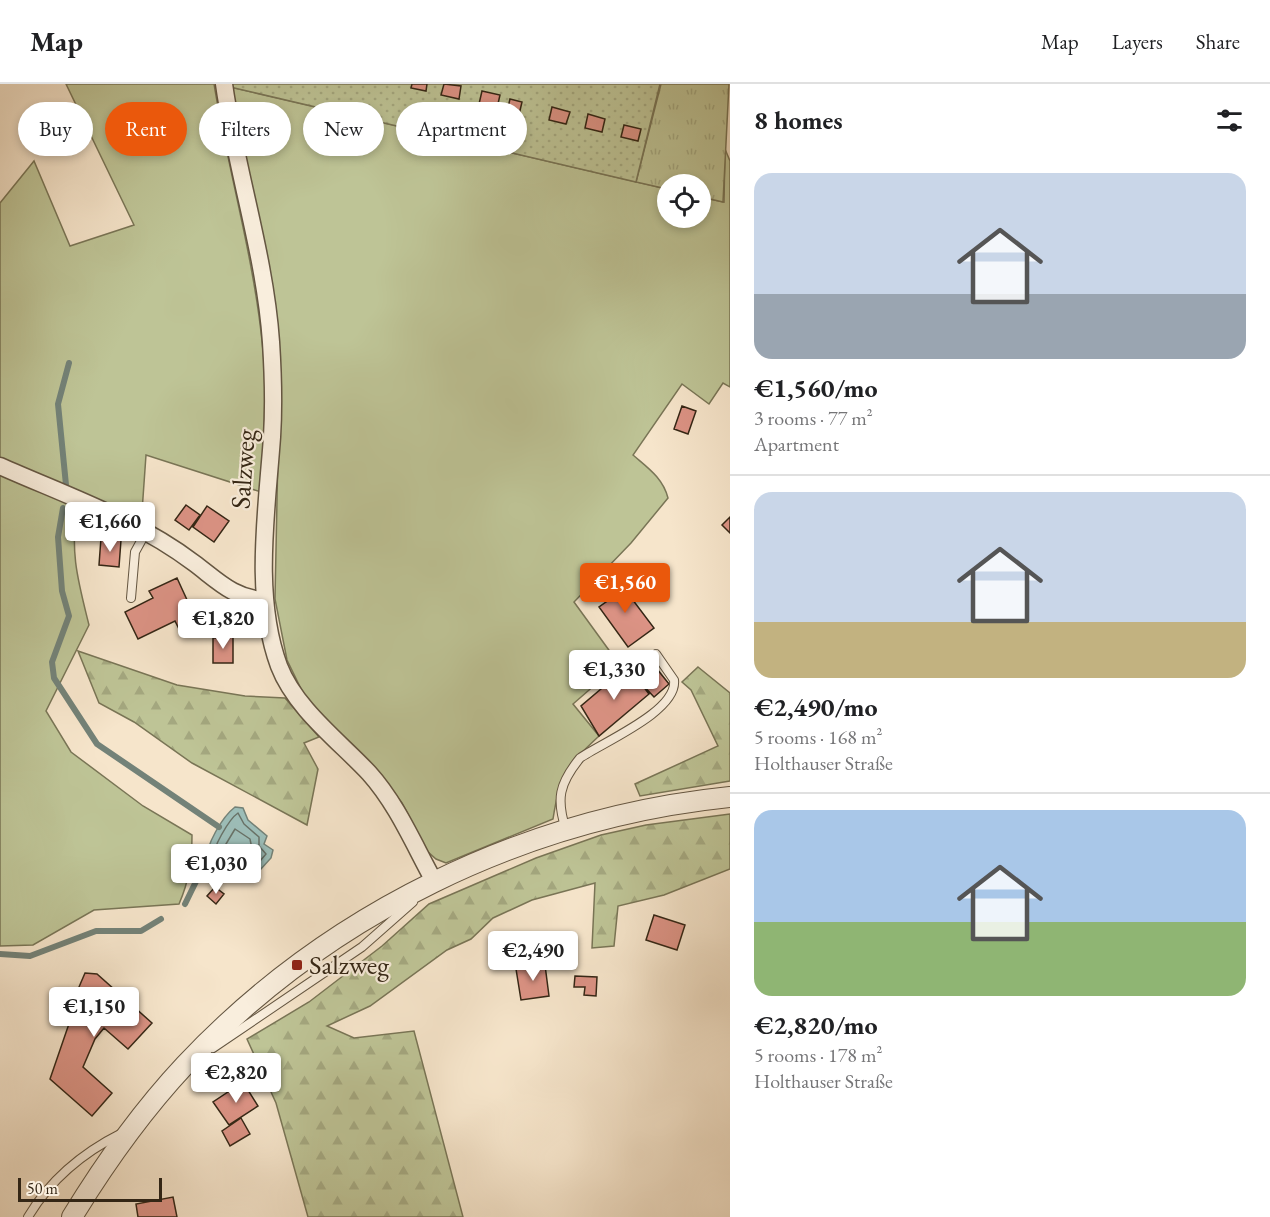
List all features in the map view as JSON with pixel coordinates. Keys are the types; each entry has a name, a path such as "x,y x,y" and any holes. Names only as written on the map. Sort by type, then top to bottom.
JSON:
{"street":[{"name":"Salzweg","path":"224,84 230,132 261,273 271,341 272,434 265,538 265,600 279,667 295,693 328,734 369,773 395,809 434,881"},
{"path":"0,466 146,532 193,562 237,596 265,600"},
{"path":"72,1217 114,1152 184,1066 218,1032 297,965 359,923 434,881 528,841 648,809 730,797"}],"lane":[{"path":"131,598 135,552 146,532"},
{"path":"566,830 559,807 566,780 576,763 590,751 662,707 673,696 674,680 656,654"},
{"path":"28,1217 67,1168 104,1142 133,1128"}],"green space":[{"path":"66,84 214,84 217,102 199,102 199,156 228,156 253,276 264,360 265,397 261,492 146,455 141,526 0,462 0,203 34,161 70,246 134,225 93,140 93,102 75,102"},
{"path":"230,84 660,84 636,182 525,156 527,156 527,102 396,102 396,126 384,123 384,102 303,102 303,104 230,87"},
{"path":"661,84 729,84 723,202 711,199 711,174 657,174 657,187 636,182"},
{"path":"230,87 303,104 303,156 384,156 384,123 396,126 396,156 526,156 657,187 657,228 711,228 711,199 724,202 725,149 730,161 730,387 723,383 709,404 682,384 633,455 659,479 668,498 631,543 574,602 619,664 573,704 599,736 566,772 558,791 553,819 446,863 436,859 427,851 402,803 376,769 336,732 304,695 287,660 275,599 279,402 241,156 291,156 291,102 232,102"},
{"path":"0,470 78,504 74,536 76,565 89,625 46,711 71,752 143,806 192,835 189,871 179,904 94,910 33,945 0,946"},
{"path":"78,651 177,685 245,696 285,698 319,737 304,743 318,769 307,825 192,763 134,722 99,703"},
{"path":"698,667 730,693 730,781 640,796 635,784 718,746 691,690 682,682"},
{"path":"730,814 730,869 664,895 618,906 614,946 592,948 595,883 532,900 493,918 471,939 447,950 370,1006 327,1026 354,1038 414,1031 463,1217 308,1217 276,1103 247,1039 309,1002 382,946 429,904 536,858 601,835 646,825"}],"water":[{"path":"235,807 243,808 248,820 267,836 264,844 273,850 271,858 260,870 252,865 243,881 228,878 206,861 216,832 225,817"}],"building":[{"path":"412,84 427,84 426,91 411,88"},
{"path":"444,84 461,86 459,99 441,95"},
{"path":"482,91 500,95 498,102 479,102"},
{"path":"552,107 570,112 566,124 549,120"},
{"path":"588,114 605,119 602,132 585,128"},
{"path":"624,125 641,129 638,141 621,137"},
{"path":"682,406 696,411 688,434 674,429"},
{"path":"186,505 200,515 189,530 175,520"},
{"path":"207,506 229,521 214,542 193,527"},
{"path":"730,517 730,533 722,525"},
{"path":"101,538 121,540 119,567 99,565"},
{"path":"614,575 654,628 628,647 599,607 613,597 603,583"},
{"path":"177,578 193,613 189,615 192,622 179,629 175,621 138,639 125,612 153,598 149,591"},
{"path":"233,637 233,663 213,663 213,638"},
{"path":"628,666 649,694 599,736 581,706"},
{"path":"657,669 669,684 654,697 641,683"},
{"path":"215,887 224,894 216,904 207,896"},
{"path":"654,915 685,925 677,950 646,940"},
{"path":"545,965 549,996 521,1000 516,969"},
{"path":"85,973 97,974 152,1023 128,1049 104,1028 95,1039 83,1067 112,1093 92,1116 50,1079 72,1015 63,1006 65,1001 73,1001"},
{"path":"575,976 597,977 596,996 584,995 585,987 574,987"},
{"path":"243,1082 258,1106 229,1125 213,1102"},
{"path":"241,1118 250,1134 230,1146 222,1131"},
{"path":"173,1197 177,1217 138,1217 136,1204"}],"waterway":[{"path":"66,485 58,404 69,363"},
{"path":"63,508 58,537 62,591 69,616 52,662 54,678 97,744 219,827"},
{"path":"185,904 206,861"},
{"path":"0,954 30,956 96,931 141,931 161,919"}],"place":[{"name":"Salzweg","path":"297,965"}]}
